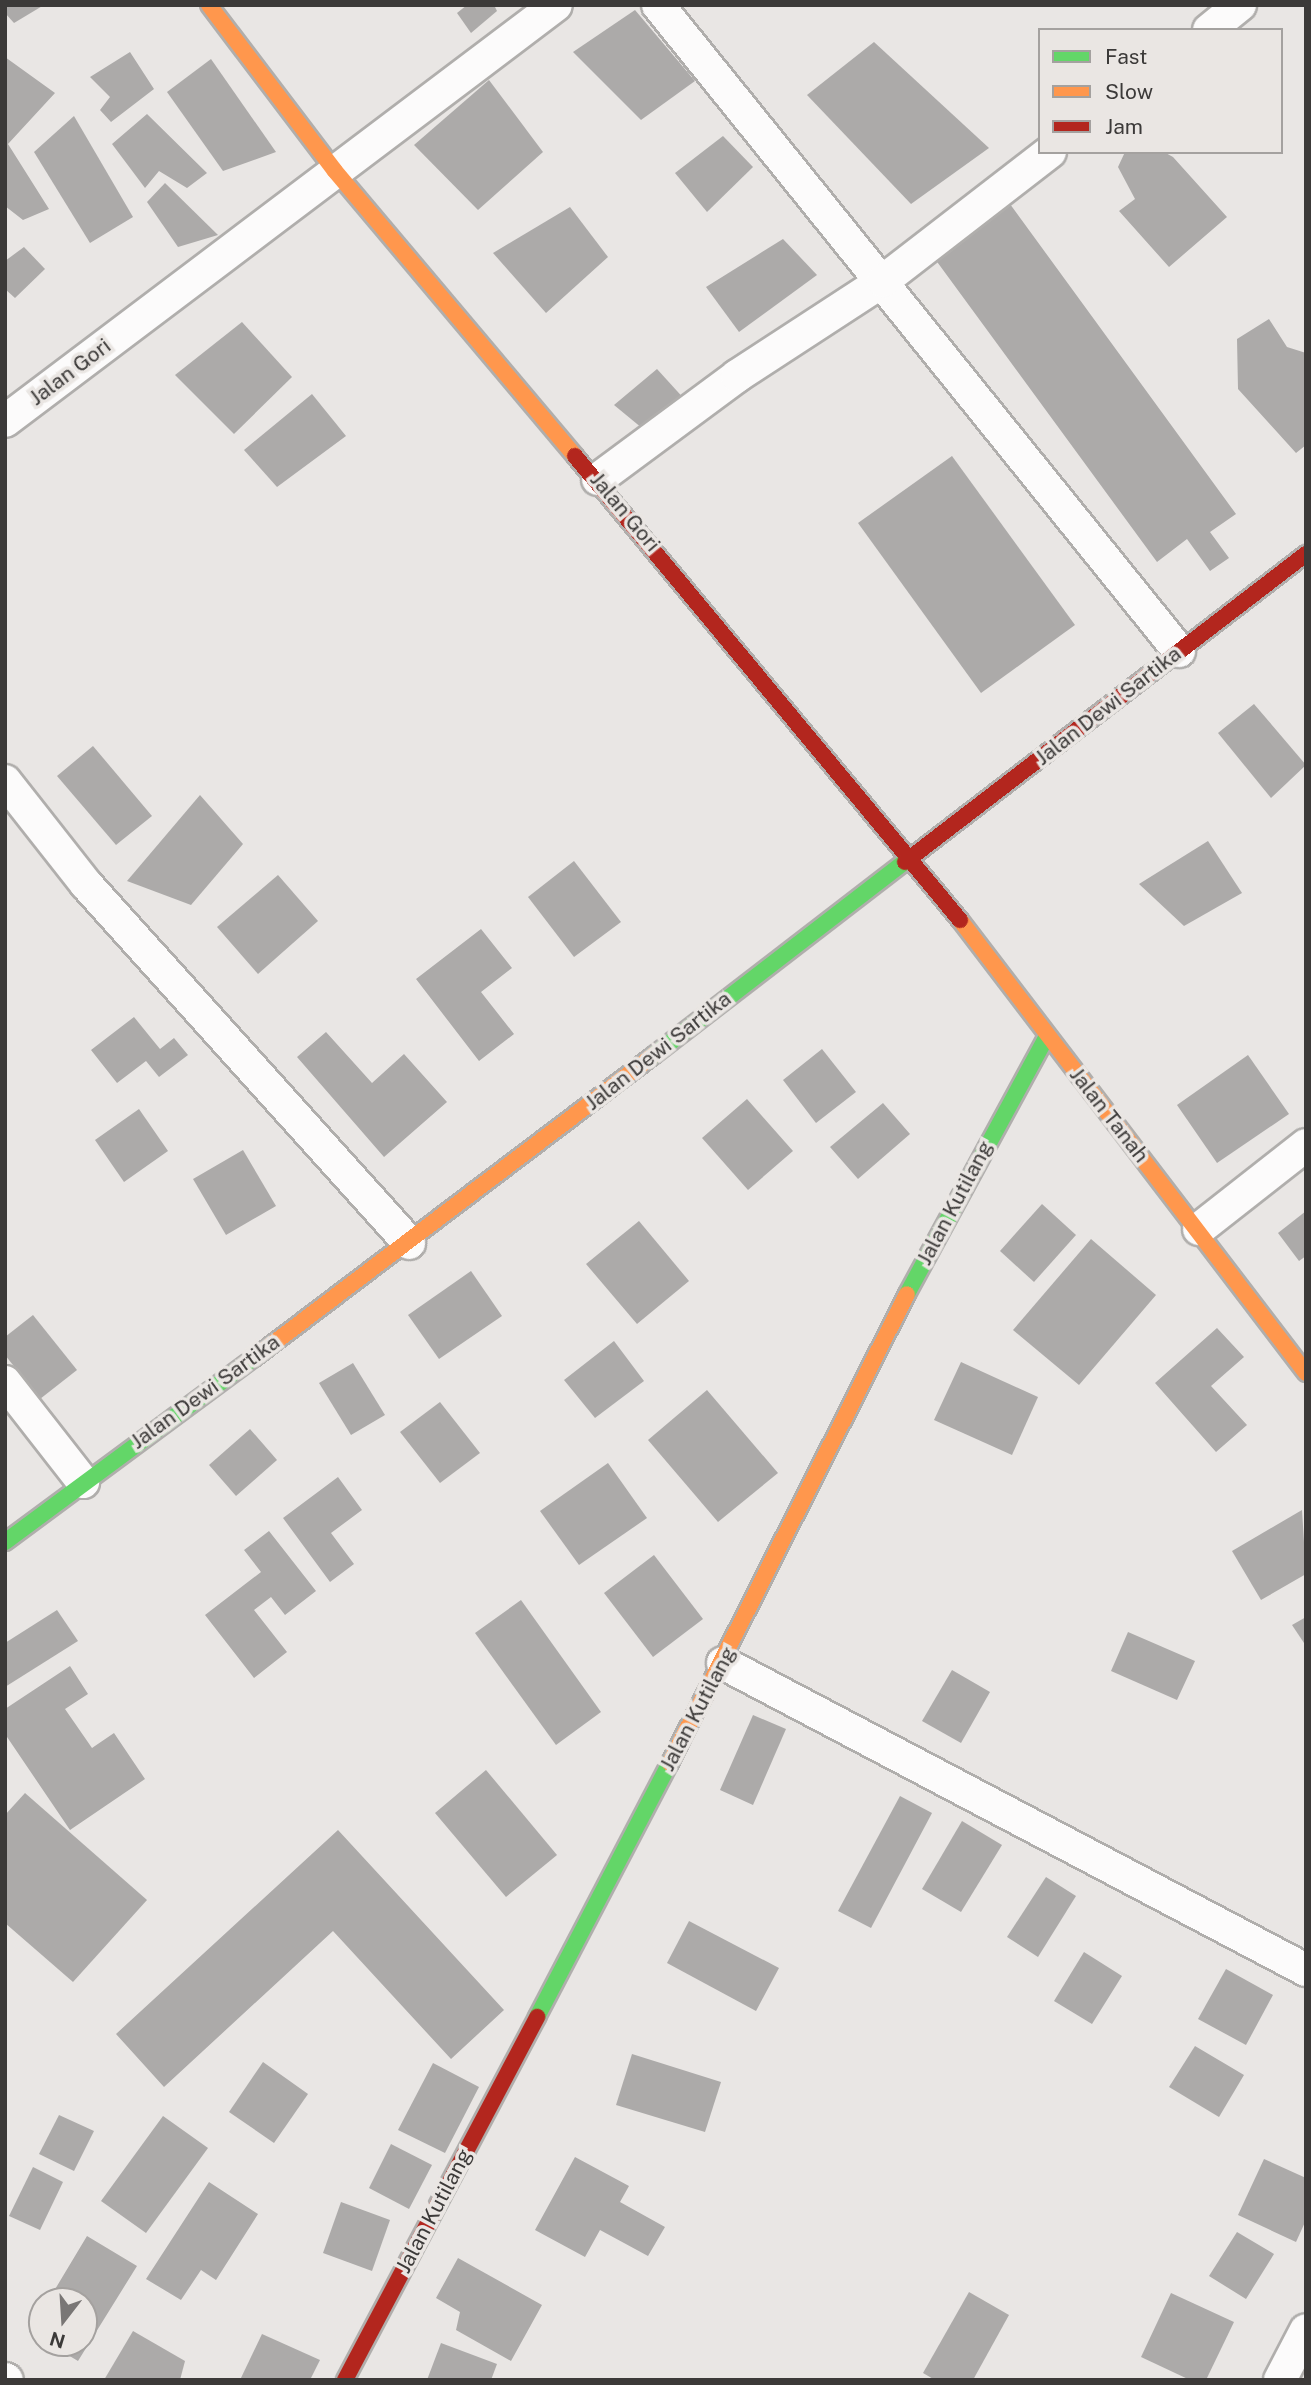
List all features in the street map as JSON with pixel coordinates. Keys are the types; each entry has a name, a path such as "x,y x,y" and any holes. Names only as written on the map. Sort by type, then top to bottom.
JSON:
{"street":[{"name":"Jalan Gori","path":"209,5 335,171 912,856"},
{"name":"Jalan Gori","path":"5,421 556,5"},
{"path":"658,5 1179,651"},
{"path":"1211,28 1240,5"},
{"path":"597,479 737,376 883,281 1047,154"},
{"name":"Jalan Dewi Sartika","path":"5,1542 409,1242 1306,554"},
{"path":"5,781 86,884 409,1242"},
{"name":"Jalan Tanah","path":"912,856 1046,1036 1199,1229 1306,1373"},
{"name":"Jalan Kutilang","path":"345,2380 723,1663 928,1251 1046,1036"},
{"path":"1199,1229 1306,1145"},
{"path":"5,1382 83,1482"},
{"path":"723,1663 1306,1970"},
{"path":"1280,2380 1306,2330"}],"building":[{"path":"5,5 44,5 14,23 5,13"},
{"path":"467,5 494,5 497,11 471,33 457,13"},
{"path":"635,10 695,81 641,120 573,52"},
{"path":"874,42 989,148 911,204 807,95"},
{"path":"130,52 154,89 111,122 100,110 110,97 90,77"},
{"path":"5,57 55,93 8,144 49,209 23,220 5,206"},
{"path":"211,59 276,152 223,171 167,92"},
{"path":"489,80 543,152 478,210 414,145"},
{"path":"147,114 207,173 187,188 159,171 145,188 112,144"},
{"path":"74,116 133,217 90,243 34,152"},
{"path":"723,136 753,167 707,212 675,173"},
{"path":"1124,154 1168,154 1227,217 1169,267 1119,211 1135,199 1118,167"},
{"path":"165,183 218,235 178,247 147,202"},
{"path":"1010,204 1236,514 1210,532 1229,558 1210,571 1187,539 1157,562 935,259"},
{"path":"570,207 608,257 546,313 493,253"},
{"path":"783,239 817,275 739,332 706,287"},
{"path":"24,247 45,269 15,298 5,289 5,261"},
{"path":"1269,319 1287,347 1306,353 1306,445 1296,453 1238,389 1237,339"},
{"path":"242,322 292,377 234,434 175,375"},
{"path":"657,369 687,402 648,433 614,405"},
{"path":"312,394 346,436 277,487 244,450"},
{"path":"952,456 1075,625 981,693 858,523"},
{"path":"1254,704 1306,765 1271,798 1218,733"},
{"path":"93,746 152,816 116,845 57,776"},
{"path":"200,795 243,844 191,905 127,881"},
{"path":"1208,841 1242,893 1184,926 1139,884"},
{"path":"574,861 621,922 574,957 528,897"},
{"path":"278,875 318,921 258,974 217,927"},
{"path":"481,929 512,968 481,992 514,1034 479,1061 416,979"},
{"path":"134,1017 160,1049 174,1038 188,1055 159,1077 146,1061 117,1083 91,1050"},
{"path":"326,1032 372,1083 404,1054 447,1102 384,1157 297,1057"},
{"path":"822,1049 856,1092 816,1123 783,1080"},
{"path":"1248,1055 1289,1114 1217,1163 1177,1105"},
{"path":"747,1099 793,1151 748,1190 702,1138"},
{"path":"883,1103 910,1134 858,1179 830,1147"},
{"path":"139,1109 168,1151 124,1182 95,1140"},
{"path":"243,1150 276,1206 226,1235 193,1179"},
{"path":"1042,1204 1076,1235 1034,1282 1000,1251"},
{"path":"1306,1211 1306,1256 1299,1261 1278,1233"},
{"path":"639,1221 689,1281 637,1324 586,1264"},
{"path":"1091,1239 1156,1295 1079,1385 1013,1330"},
{"path":"471,1271 502,1316 439,1359 408,1315"},
{"path":"33,1315 77,1370 40,1399 5,1355 5,1337"},
{"path":"1217,1328 1244,1357 1211,1386 1247,1425 1216,1452 1155,1383"},
{"path":"614,1341 644,1381 595,1418 564,1380"},
{"path":"961,1362 1038,1397 1012,1455 934,1420"},
{"path":"353,1363 385,1415 351,1435 319,1383"},
{"path":"707,1390 778,1473 718,1522 648,1440"},
{"path":"440,1402 480,1453 440,1483 400,1432"},
{"path":"250,1429 277,1460 236,1496 209,1465"},
{"path":"608,1463 647,1518 579,1565 540,1511"},
{"path":"338,1477 362,1510 331,1533 354,1564 330,1582 283,1518"},
{"path":"1302,1510 1306,1574 1261,1600 1232,1551"},
{"path":"269,1531 316,1591 285,1615 271,1597 254,1610 287,1652 254,1678 205,1615 261,1572 244,1550"},
{"path":"654,1555 703,1619 653,1657 604,1593"},
{"path":"521,1600 601,1712 556,1745 475,1633"},
{"path":"57,1610 78,1641 5,1687 5,1643"},
{"path":"1306,1617 1306,1646 1292,1625"},
{"path":"1128,1632 1195,1661 1177,1700 1111,1671"},
{"path":"70,1666 88,1694 65,1709 92,1748 114,1733 145,1779 70,1830 5,1734 5,1709"},
{"path":"952,1670 990,1692 961,1743 922,1721"},
{"path":"753,1715 786,1729 753,1805 720,1790"},
{"path":"486,1770 557,1855 506,1897 435,1813"},
{"path":"25,1793 147,1900 73,1982 5,1923 5,1815"},
{"path":"900,1796 932,1813 871,1928 838,1911"},
{"path":"962,1821 1002,1845 961,1912 922,1889"},
{"path":"338,1830 504,2010 451,2059 333,1931 164,2087 116,2034"},
{"path":"1046,1877 1076,1896 1038,1957 1007,1937"},
{"path":"689,1921 779,1968 756,2011 667,1963"},
{"path":"1084,1952 1122,1976 1092,2024 1054,2001"},
{"path":"1226,1969 1273,1995 1246,2045 1198,2019"},
{"path":"1195,2046 1244,2075 1219,2117 1169,2087"},
{"path":"632,2054 721,2082 705,2132 616,2105"},
{"path":"263,2062 308,2094 274,2143 229,2112"},
{"path":"433,2063 479,2087 445,2153 398,2130"},
{"path":"59,2115 94,2131 74,2171 39,2154"},
{"path":"163,2116 208,2148 146,2233 101,2201"},
{"path":"391,2144 432,2165 409,2209 369,2188"},
{"path":"575,2157 629,2186 620,2202 665,2227 648,2256 600,2230 585,2257 535,2230"},
{"path":"1264,2159 1306,2178 1306,2220 1296,2242 1238,2215"},
{"path":"33,2167 63,2182 40,2230 9,2216"},
{"path":"209,2182 258,2214 216,2280 201,2270 181,2300 146,2279"},
{"path":"341,2202 390,2220 372,2271 323,2253"},
{"path":"1237,2232 1274,2254 1246,2299 1209,2276"},
{"path":"87,2236 137,2266 98,2329 98,2287 56,2287"},
{"path":"458,2258 542,2305 511,2361 456,2330 460,2312 436,2298"},
{"path":"969,2292 1009,2315 973,2380 935,2380 923,2373"},
{"path":"1171,2293 1234,2322 1206,2380 1190,2380 1141,2357"},
{"path":"133,2331 185,2361 180,2380 104,2380"},
{"path":"262,2334 320,2360 310,2380 240,2380"},
{"path":"441,2343 497,2364 491,2380 427,2380"}],"traffic: fast":[{"path":"654,1055 905,862"},
{"path":"907,1294 1047,1036"},
{"path":"5,1542 254,1358"},
{"path":"537,2017 670,1763"}],"traffic: slow":[{"path":"209,5 335,171 575,456"},
{"path":"960,920 1306,1373"},
{"path":"254,1358 654,1055"},
{"path":"670,1763 907,1294"}],"traffic: jam":[{"path":"575,456 960,920"},
{"path":"905,862 1306,554"},
{"path":"345,2380 537,2017"}]}
